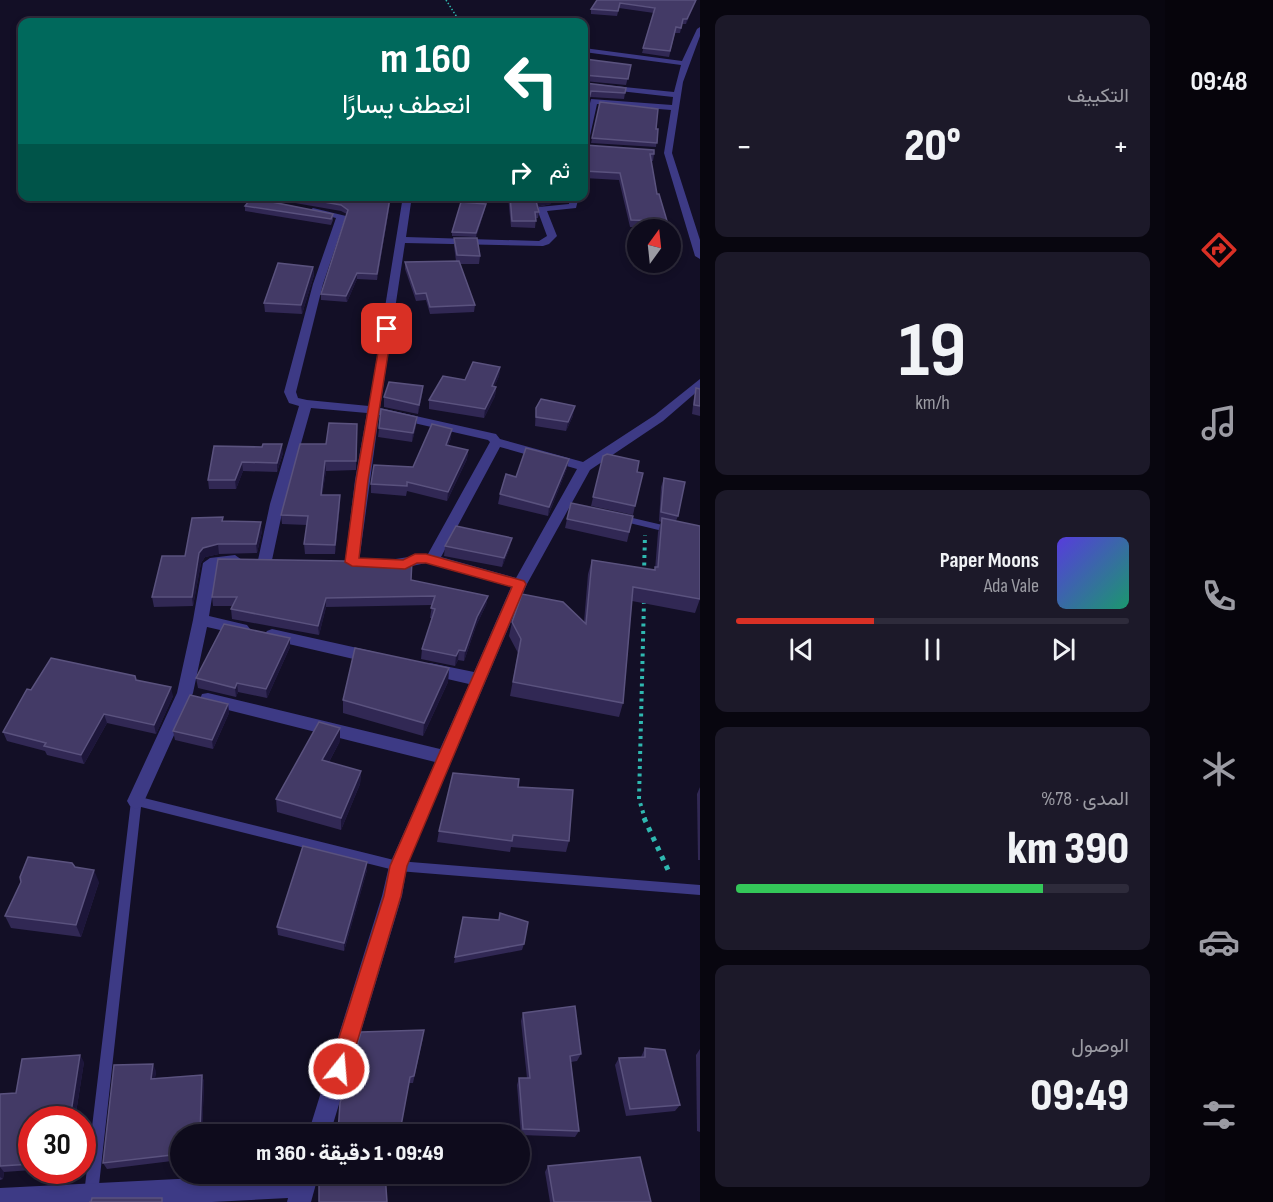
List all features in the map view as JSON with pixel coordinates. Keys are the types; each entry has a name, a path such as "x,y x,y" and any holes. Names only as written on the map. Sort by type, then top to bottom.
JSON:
{"street":[{"path":"700,29 689,52 676,95 668,153 700,256"},
{"path":"588,51 686,64"},
{"path":"672,72 683,74"},
{"path":"588,86 676,95"},
{"path":"588,128 594,101 675,108"},
{"path":"588,147 594,148"},
{"path":"657,152 668,153"},
{"path":"334,562 357,562 362,480 407,201"},
{"path":"401,240 540,244 552,236 542,209 573,206 576,201"},
{"path":"300,209 341,216 318,284 290,392 293,400 306,404 374,410 492,437 496,442 585,467"},
{"path":"322,1124 392,896 398,866 520,584 569,506 585,467 659,418 700,383"},
{"path":"136,801 185,693 201,620 210,563 271,560 277,504 306,404"},
{"path":"432,560 496,442"},
{"path":"384,563 405,564 415,558 432,560 520,584"},
{"path":"201,620 387,660"},
{"path":"411,665 480,680"},
{"path":"185,693 445,757"},
{"path":"0,1200 90,1199 303,1187"}],"lane":[{"path":"610,516 678,531"},
{"path":"90,1199 136,801 398,866 676,886 700,890"}],"path":[{"path":"446,0 457,18"},
{"path":"644,584 645,524"},
{"path":"644,596 639,799 646,823 676,886"}],"building":[{"path":"597,0 696,0 687,19 683,19 681,28 676,27 670,51 643,48 655,8 620,3 618,11 591,9"},
{"path":"588,59 631,65 628,79 588,75"},
{"path":"588,83 626,88 625,93 591,91 588,103"},
{"path":"600,102 658,109 657,143 592,138"},
{"path":"588,145 654,150 654,154 650,154 657,194 659,194 666,219 631,219 620,173 588,171"},
{"path":"249,201 271,201 333,214 331,219 245,206"},
{"path":"318,201 389,201 377,274 357,273 346,296 321,294 348,210 341,205"},
{"path":"510,201 536,201 539,212 535,212 536,221 512,221"},
{"path":"461,202 486,204 476,233 452,232"},
{"path":"454,238 477,238 480,256 457,255"},
{"path":"459,261 475,305 430,307 426,293 416,294 405,262"},
{"path":"278,263 313,267 301,305 264,303"},
{"path":"473,362 500,367 492,386 496,387 485,409 429,400 443,376 465,380"},
{"path":"389,382 423,386 419,405 384,397"},
{"path":"696,388 700,389 700,406 694,405"},
{"path":"541,399 575,406 568,422 536,417 536,408"},
{"path":"381,409 417,417 413,433 379,428"},
{"path":"329,423 357,424 356,461 325,461 321,495 340,495 335,545 304,544 308,516 281,515 300,444 326,444"},
{"path":"432,424 452,429 446,445 468,450 448,492 407,482 407,486 371,484 374,465 413,467"},
{"path":"263,444 282,444 277,463 242,462 235,480 208,480 214,446 262,447"},
{"path":"526,448 569,459 549,507 500,494 506,474 516,477"},
{"path":"607,454 639,461 637,472 643,473 635,506 593,497 603,456"},
{"path":"664,478 685,482 678,516 661,512"},
{"path":"571,503 633,516 629,532 567,519"},
{"path":"223,517 222,521 261,522 256,544 218,544 203,548 199,553 192,597 152,597 162,556 185,556 192,518"},
{"path":"662,518 700,526 700,599 633,587 623,703 513,682 521,639 512,622 522,594 563,602 586,624 592,560 655,570 655,567 658,567"},
{"path":"456,526 512,538 504,558 445,546"},
{"path":"218,559 405,562 412,560 411,580 488,596 477,617 465,651 459,650 456,656 422,649 435,609 431,608 435,596 326,598 318,626 231,609 237,597 212,597"},
{"path":"224,624 290,638 266,689 237,683 235,688 196,678"},
{"path":"355,648 449,668 424,723 343,700"},
{"path":"51,658 135,676 136,680 171,687 154,725 104,714 81,755 44,746 46,743 3,732 27,689 31,690"},
{"path":"190,695 228,704 212,740 173,731"},
{"path":"319,722 340,728 322,760 361,771 341,818 276,799"},
{"path":"453,773 519,779 518,787 573,790 569,841 513,835 512,841 439,831"},
{"path":"303,846 367,862 344,943 277,927"},
{"path":"28,857 72,863 75,867 94,870 76,925 5,916 21,882 20,877"},
{"path":"500,913 528,922 524,944 455,957 463,917 499,920"},
{"path":"575,1006 581,1054 570,1056 579,1131 530,1129 530,1124 523,1124 519,1078 530,1078 523,1013"},
{"path":"424,1030 414,1076 410,1077 401,1124 339,1124 340,1103 361,1032"},
{"path":"645,1048 665,1050 680,1105 630,1109 619,1058 645,1057"},
{"path":"80,1055 72,1106 18,1106 18,1165 0,1166 0,1094 16,1093 22,1059"},
{"path":"153,1064 151,1079 202,1075 200,1124 170,1124 170,1155 103,1163 114,1065"},
{"path":"640,1157 651,1202 554,1202 548,1166"},
{"path":"319,1184 386,1184 387,1202 319,1202"},
{"path":"92,1198 162,1198 162,1202 91,1202"}],"route":[{"path":"339,1069 392,896 398,866 520,584 426,558 415,558 405,564 352,562 362,480 387,329"}]}
